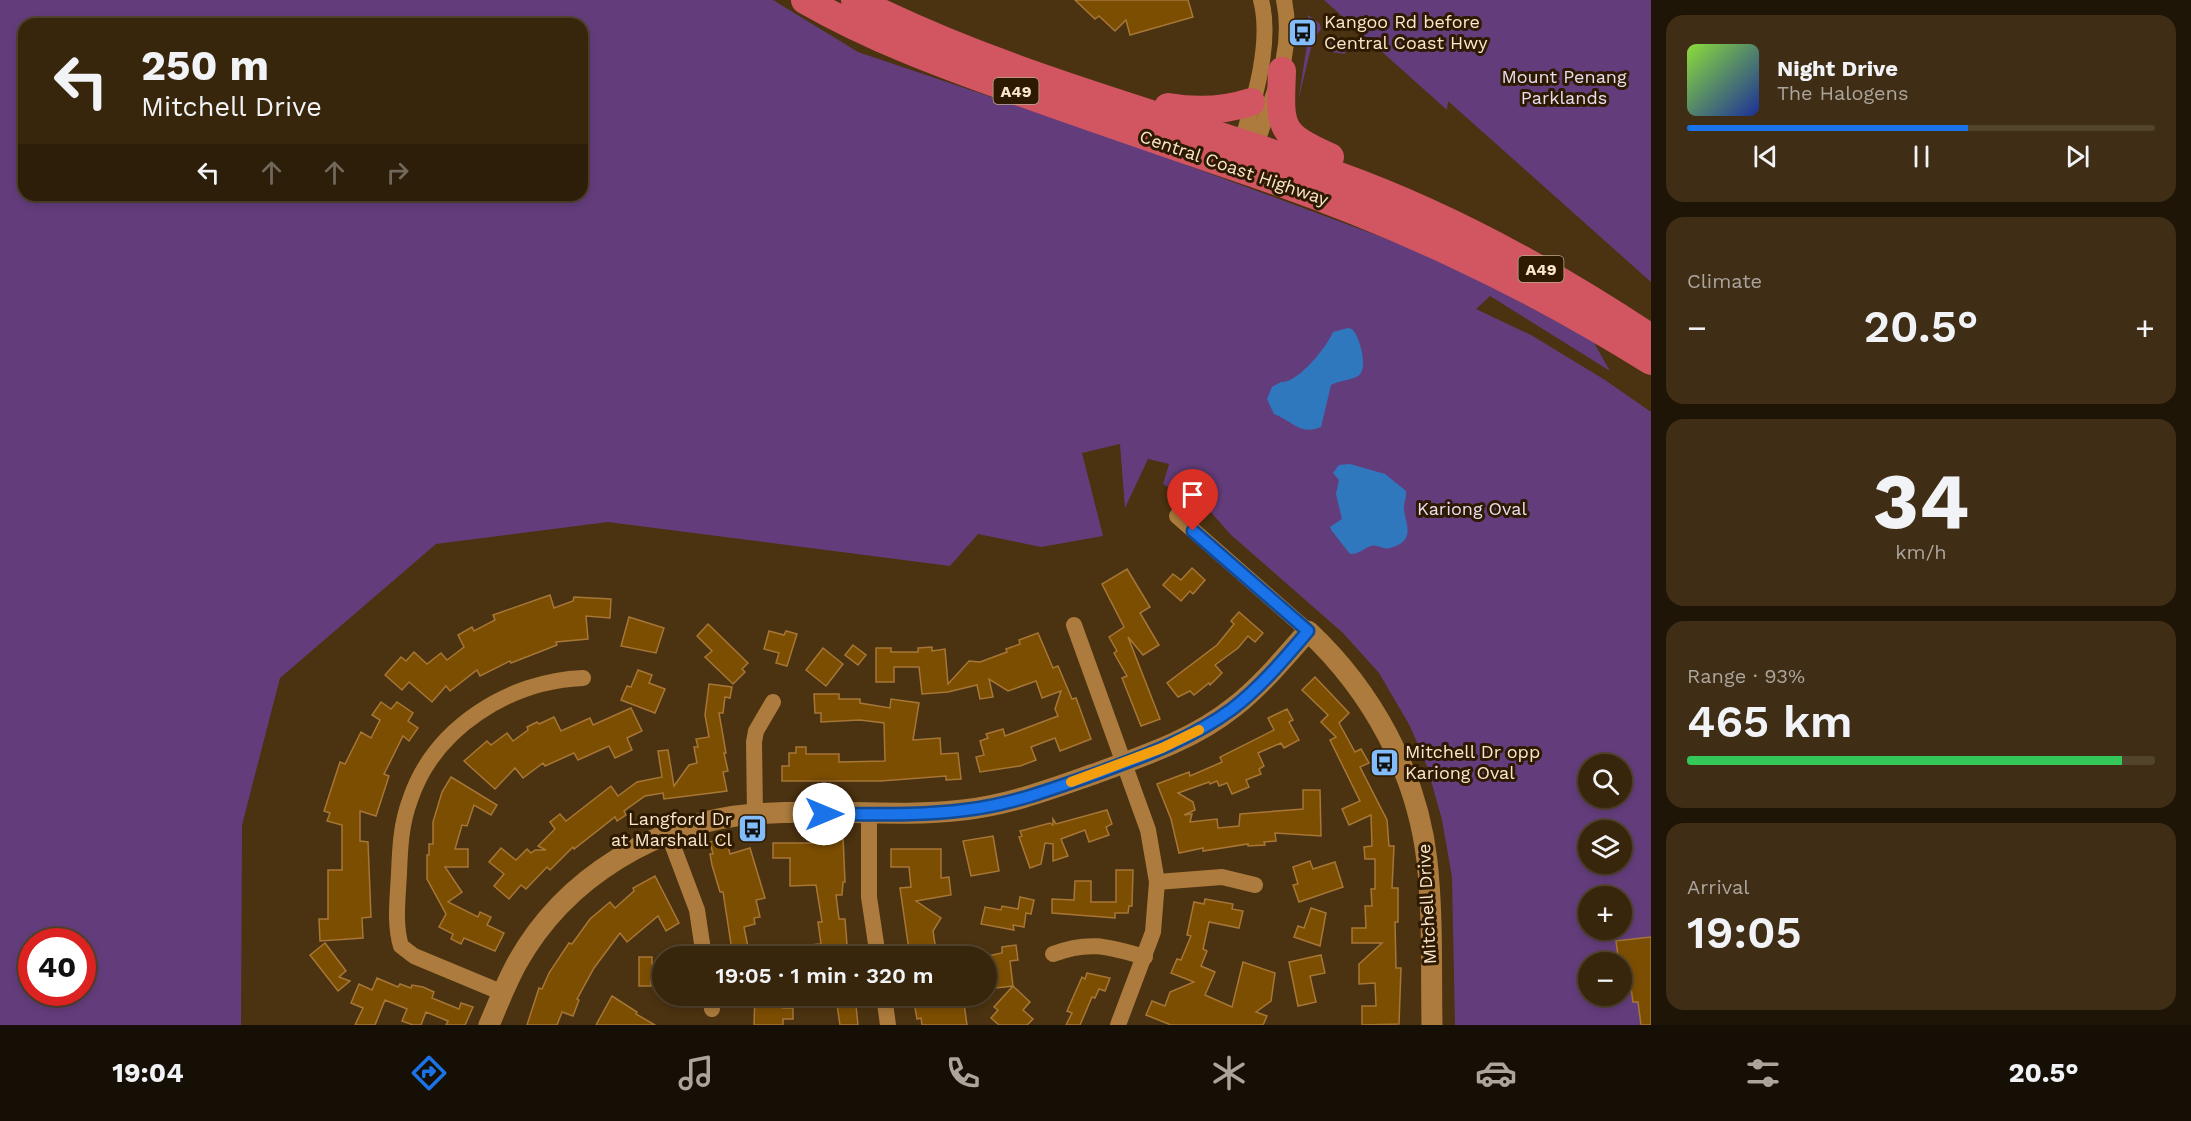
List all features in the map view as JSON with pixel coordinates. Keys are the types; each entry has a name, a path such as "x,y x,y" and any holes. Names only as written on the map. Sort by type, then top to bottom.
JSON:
{"highway":[{"name":"Central Coast Highway","path":"805,0 872,36 941,64 1245,157 1340,176 1426,210 1564,282 1651,339"},
{"name":"Central Coast Highway","path":"855,0 941,42 1245,157 1450,249 1562,306 1651,361"},
{"path":"1273,63 1281,116 1292,137 1303,146 1375,176 1426,210"},
{"path":"1046,80 1082,82 1146,103 1185,110 1225,109 1251,102"}],"street":[{"path":"1273,63 1261,0 1285,4"},
{"path":"1245,157 1273,63 1277,13 1285,4"},
{"path":"1245,157 1251,102 1289,33 1285,4"},
{"name":"Mitchell Drive","path":"1177,516 1308,631 1348,673 1379,719 1403,770 1416,808 1426,859 1429,892 1432,1025"},
{"path":"1074,625 1148,830 1157,882 1153,932 1118,1025"},
{"path":"489,1025 502,993 530,942 570,896 615,860 668,833 712,820 755,814 929,813 1000,805 1036,795 1184,738 1233,708 1262,682 1308,631"},
{"path":"502,993 414,956 402,946 398,927 401,834 410,800 430,759 473,716 503,698 558,679 583,678"},
{"path":"755,814 754,742 756,731 774,702"},
{"path":"869,813 869,897 876,946"},
{"path":"668,833 697,910 702,946"},
{"path":"1157,882 1222,877 1255,885"},
{"path":"1053,954 1075,946 1092,945 1145,957"},
{"path":"885,1006 888,1025"}],"green space":[{"name":"Kariong Oval","path":"0,0 773,0 858,52 1119,140 1441,259 1593,341 1610,371 1490,296 1476,309 1531,335 1605,380 1651,412 1651,1025 1455,1025 1452,877 1442,820 1427,766 1410,726 1379,673 1343,633 1230,534 1210,511 1163,484 1169,464 1148,459 1125,508 1120,444 1082,453 1103,536 1041,547 978,534 950,566 608,522 436,544 280,678 242,825 241,1025 0,1025"},
{"name":"Mount Penang Parklands","path":"1324,0 1651,0 1651,282 1448,101 1447,110"},
{"path":"1308,15 1320,24 1321,29 1313,40 1298,101 1308,39"},
{"path":"1335,37 1341,37 1357,52 1346,50 1345,54 1331,52 1330,42"}],"water":[{"path":"1352,329 1358,339 1363,367 1358,376 1331,385 1321,427 1307,430 1274,414 1267,399 1272,387 1288,381 1303,371 1325,346 1333,332"},
{"path":"1350,464 1385,474 1406,491 1404,507 1408,532 1398,545 1387,548 1371,546 1350,554 1332,531 1330,527 1342,519 1336,494 1339,480 1333,473 1339,465"}],"building":[{"path":"1075,0 1188,0 1193,17 1130,35 1126,20 1115,31 1099,16 1095,19"},
{"path":"1192,568 1205,580 1193,594 1190,591 1181,601 1163,585 1173,574 1181,580"},
{"path":"1127,569 1150,607 1140,613 1159,645 1143,655 1128,637 1160,719 1141,726 1122,678 1127,676 1114,653 1117,651 1109,637 1124,627 1102,584"},
{"path":"550,595 554,608 573,601 574,597 611,599 610,618 586,616 588,639 556,642 557,645 511,663 510,661 480,676 477,670 450,691 446,686 432,702 409,682 402,690 385,675 401,657 406,661 414,652 427,664 441,653 447,660 464,647 458,635 472,627 474,631 495,620 493,615"},
{"path":"1239,612 1263,633 1255,642 1248,636 1238,648 1215,665 1222,673 1210,685 1209,683 1194,695 1190,691 1178,697 1167,683 1217,645 1234,624 1231,621"},
{"path":"629,617 664,628 656,653 621,646"},
{"path":"708,624 748,663 742,669 745,672 733,684 705,657 712,651 697,636"},
{"path":"769,631 784,635 786,631 797,634 787,666 776,663 779,653 764,649"},
{"path":"1038,633 1053,668 1058,666 1072,699 1076,698 1091,739 1060,751 1055,738 1031,747 1036,760 1020,766 980,772 976,757 984,755 980,741 988,738 986,734 1003,729 1005,736 1058,716 1055,709 1061,691 1042,698 1036,681 1008,691 989,679 993,697 980,699 977,685 948,692 922,694 919,667 894,667 894,682 876,682 876,648 891,648 891,652 918,652 918,648 932,647 932,651 945,649 948,684 969,661 980,662 1007,652 1006,649 1020,644 1019,640"},
{"path":"853,645 866,655 858,665 845,655"},
{"path":"823,648 843,664 826,686 806,670"},
{"path":"638,670 652,675 649,683 665,689 655,713 621,700 627,686 631,687"},
{"path":"1315,677 1349,713 1339,723 1355,752 1361,749 1369,763 1360,767 1387,820 1389,846 1394,846 1392,888 1398,888 1398,922 1395,922 1396,968 1401,968 1399,1024 1362,1025 1362,1006 1376,1006 1375,983 1359,984 1359,964 1382,943 1352,943 1352,928 1366,928 1365,906 1372,906 1371,889 1375,889 1375,859 1365,859 1364,847 1372,846 1371,815 1349,825 1342,809 1360,801 1330,740 1336,737 1321,722 1328,715 1302,690"},
{"path":"709,684 732,687 730,698 725,697 723,713 719,713 728,771 723,772 727,791 664,799 663,793 645,796 624,811 626,815 617,821 615,817 574,849 573,847 550,870 547,867 526,889 521,885 509,899 494,886 504,874 489,862 501,848 516,860 527,849 531,853 535,850 546,850 538,846 555,829 550,822 560,814 566,821 611,786 618,796 637,782 662,777 658,751 668,750 674,786 689,765 697,763 694,747 698,747 696,739 709,737 705,715"},
{"path":"814,694 839,694 839,699 860,699 860,703 890,708 891,699 919,703 913,740 940,738 941,754 958,753 961,779 946,780 946,776 881,781 782,781 782,766 789,766 789,753 796,753 796,747 806,747 806,754 839,754 839,762 885,761 884,723 860,720 821,722 821,713 815,713"},
{"path":"381,702 391,709 397,702 413,713 408,721 418,728 409,741 403,736 384,774 389,776 376,816 360,811 360,841 368,842 371,917 362,918 363,938 320,941 319,919 328,919 328,870 342,870 342,825 327,821 330,813 324,811 340,762 345,764 361,732 371,738 380,720 372,715"},
{"path":"631,708 642,731 627,738 632,750 615,758 609,746 578,760 574,753 545,766 543,763 523,778 515,768 495,789 464,761 487,741 491,745 507,733 513,741 528,730 527,727 537,722 539,724 554,717 561,731 590,718 593,725"},
{"path":"1287,709 1293,720 1289,722 1299,740 1284,748 1281,743 1258,753 1264,766 1259,769 1261,774 1246,780 1249,787 1232,794 1227,783 1219,786 1217,781 1178,793 1193,802 1195,810 1184,815 1192,814 1190,822 1217,819 1218,828 1239,826 1240,814 1303,809 1303,790 1320,790 1321,836 1275,833 1276,841 1264,842 1265,845 1248,846 1248,844 1203,851 1203,848 1179,853 1171,819 1157,784 1189,772 1190,776 1222,762 1220,757 1274,730 1268,718"},
{"path":"451,777 497,805 491,815 474,805 467,826 462,825 455,849 468,849 468,867 445,867 462,892 448,902 478,917 480,912 491,917 487,925 504,933 495,951 464,938 461,944 451,939 453,934 439,927 446,914 427,879 427,855 429,855 429,844 433,844 433,822 442,792"},
{"path":"1107,810 1112,824 1106,827 1109,835 1089,842 1085,830 1061,839 1068,856 1053,861 1053,844 1045,843 1041,864 1030,868 1019,837 1022,836 1020,831 1050,823 1053,825 1053,819 1056,824"},
{"path":"824,835 843,837 845,882 843,882 842,895 836,895 839,919 845,919 847,946 810,946 821,944 818,922 822,922 816,885 790,886 790,858 773,858 773,843 816,843 816,837 824,837"},
{"path":"993,836 999,871 971,876 963,841"},
{"path":"726,838 730,854 750,848 765,898 756,900 760,917 754,918 755,924 744,927 748,946 731,946 723,892 720,892 712,865 710,854 713,854 710,842"},
{"path":"891,849 941,849 941,878 949,877 951,895 916,901 941,918 933,931 935,946 908,946 900,888 911,887 909,867 891,867"},
{"path":"1310,861 1313,869 1335,862 1343,887 1299,902 1293,885 1298,884 1293,867"},
{"path":"1116,870 1133,870 1132,906 1129,906 1128,913 1115,913 1115,918 1052,913 1052,899 1074,900 1075,881 1091,881 1091,902 1116,902"},
{"path":"655,876 679,923 666,931 658,916 627,942 620,933 594,968 577,999 579,1000 573,1016 562,1012 557,1025 527,1025 539,988 542,989 549,973 569,943 572,944 590,919 610,902 615,908 634,891 633,888"},
{"path":"1020,897 1034,900 1031,914 1026,913 1024,927 1013,925 1014,930 981,924 985,907 1001,910 1002,906 1018,909"},
{"path":"1205,899 1233,904 1232,909 1243,911 1239,928 1209,922 1203,949 1207,951 1201,966 1215,972 1205,995 1232,1007 1243,962 1275,973 1271,1001 1256,1012 1267,1016 1263,1025 1171,1025 1146,1015 1152,1001 1165,1006 1170,992 1194,982 1171,973 1177,959 1181,960 1191,936 1187,935 1194,902 1204,904"},
{"path":"1311,908 1326,913 1320,946 1294,937 1298,926 1304,928"},
{"path":"1651,937 1651,1025 1641,1025 1638,1002 1633,1002 1632,952 1618,952 1616,941"},
{"path":"325,943 346,971 339,977 350,981 338,991 310,955"},
{"path":"1016,945 1018,960 1010,961 1013,986 997,988 997,954 1002,953 1002,947"},
{"path":"1321,955 1325,973 1310,976 1316,1002 1298,1006 1289,962"},
{"path":"639,957 652,957 651,986 639,986"},
{"path":"1087,973 1110,978 1105,991 1099,989 1095,998 1092,997 1080,1025 1066,1025 1072,1013 1067,1011 1082,977 1085,979"},
{"path":"377,978 398,987 400,984 411,988 412,985 423,987 434,992 432,998 459,1009 461,1003 473,1007 465,1025 446,1025 448,1021 426,1012 421,1025 413,1025 402,1021 407,1009 385,1000 375,1025 355,1025 363,1008 351,1003 359,984 372,990"},
{"path":"1013,986 1030,1002 1023,1010 1033,1019 1027,1025 999,1025 991,1018 998,1010 994,1007"},
{"path":"612,996 637,1012 636,1014 655,1025 596,1025"},
{"path":"755,1006 793,1008 793,1019 783,1019 783,1025 754,1025"},
{"path":"837,1006 856,1006 858,1025 840,1025"},
{"path":"915,1006 964,1006 967,1025 922,1025 921,1018 917,1019"}],"slow traffic":[{"path":"1071,782 1162,748 1199,730"}],"place":[{"name":"Kangoo Rd before Central Coast Hwy","path":"1303,32"},
{"name":"Mitchell Dr opp Kariong Oval","path":"1384,762"},
{"name":"Langford Dr at Marshall Cl","path":"753,829"}],"route":[{"path":"824,814 929,813 1000,805 1036,795 1162,748 1206,726 1233,708 1268,675 1308,631 1193,531"}]}
